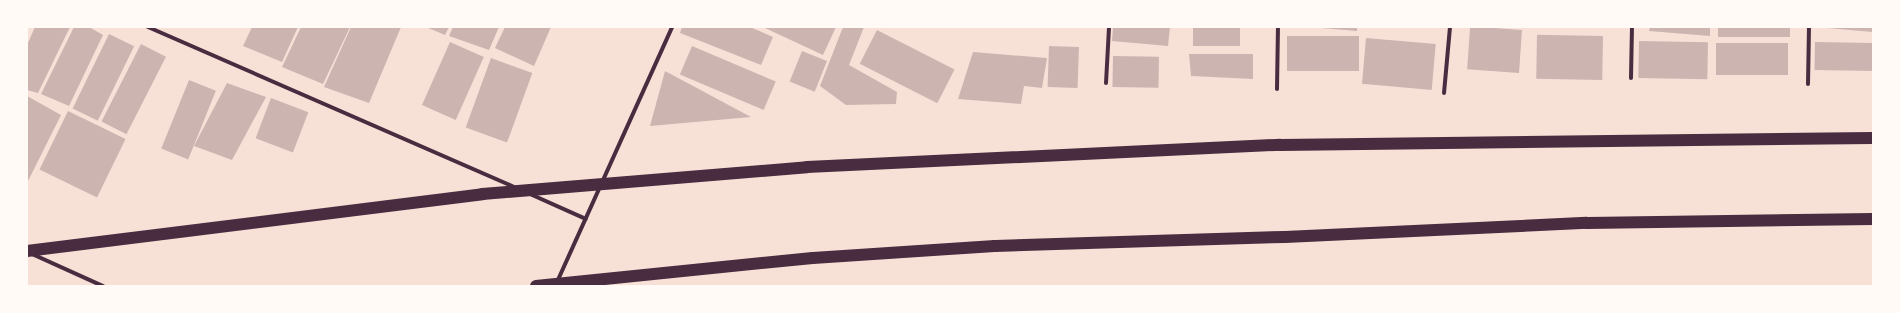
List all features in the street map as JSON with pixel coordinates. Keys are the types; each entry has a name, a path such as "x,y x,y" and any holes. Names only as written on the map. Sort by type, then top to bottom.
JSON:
{"highway":[{"path":"27,251 482,194 807,167 1280,145 1873,138"},
{"path":"536,286 813,258 995,246 1285,237 1587,223 1873,220"}],"street":[{"path":"148,27 586,219"},
{"path":"556,286 672,27"},
{"path":"1106,83 1109,27"},
{"path":"1276,89 1278,27"},
{"path":"1444,93 1450,27"},
{"path":"1631,78 1632,27"},
{"path":"1808,84 1809,27"},
{"path":"27,251 103,286"}],"building":[{"path":"35,27 70,27 38,93 27,90 27,45"},
{"path":"74,27 89,27 103,35 69,106 41,94"},
{"path":"252,27 298,27 282,62 243,46"},
{"path":"301,27 350,27 323,84 282,67"},
{"path":"351,27 401,27 369,103 324,87"},
{"path":"426,27 449,27 445,35"},
{"path":"453,27 499,27 489,50 449,36"},
{"path":"505,27 551,27 534,66 495,48"},
{"path":"682,27 750,27 773,37 761,65 680,33"},
{"path":"836,27 823,55 765,28"},
{"path":"843,27 864,27 849,65 897,92 896,104 846,105 820,86"},
{"path":"1113,27 1170,27 1168,46 1112,41"},
{"path":"1193,27 1240,27 1240,46 1193,46"},
{"path":"1310,27 1357,27 1357,31"},
{"path":"1470,27 1522,30 1519,73 1467,69"},
{"path":"1650,27 1710,27 1710,36 1649,31"},
{"path":"1718,27 1790,27 1790,37 1718,37"},
{"path":"1873,27 1873,32 1827,28"},
{"path":"877,30 955,69 937,103 860,64"},
{"path":"109,34 134,46 98,121 73,109"},
{"path":"1537,35 1603,36 1602,80 1536,79"},
{"path":"1287,36 1359,36 1359,71 1287,71"},
{"path":"1366,38 1436,44 1432,90 1362,84"},
{"path":"1639,41 1708,42 1707,79 1638,78"},
{"path":"450,42 484,57 456,120 422,105"},
{"path":"1815,42 1873,43 1873,71 1815,70"},
{"path":"1716,43 1788,43 1788,75 1716,75"},
{"path":"141,44 166,57 126,134 102,122"},
{"path":"692,46 776,82 764,110 680,75"},
{"path":"1049,46 1079,47 1078,88 1048,87"},
{"path":"802,51 827,61 815,92 790,82"},
{"path":"973,52 1047,58 1042,88 1024,86 1021,104 958,99"},
{"path":"1189,54 1253,54 1253,79 1191,76"},
{"path":"1113,56 1159,57 1158,88 1112,87"},
{"path":"491,58 532,73 507,143 466,128"},
{"path":"665,71 751,117 650,126"},
{"path":"189,80 216,91 188,159 161,149"},
{"path":"227,83 266,97 232,160 194,146"},
{"path":"27,96 61,115 27,183"},
{"path":"271,98 308,112 293,152 256,138"},
{"path":"68,111 126,139 97,197 40,169"}]}
